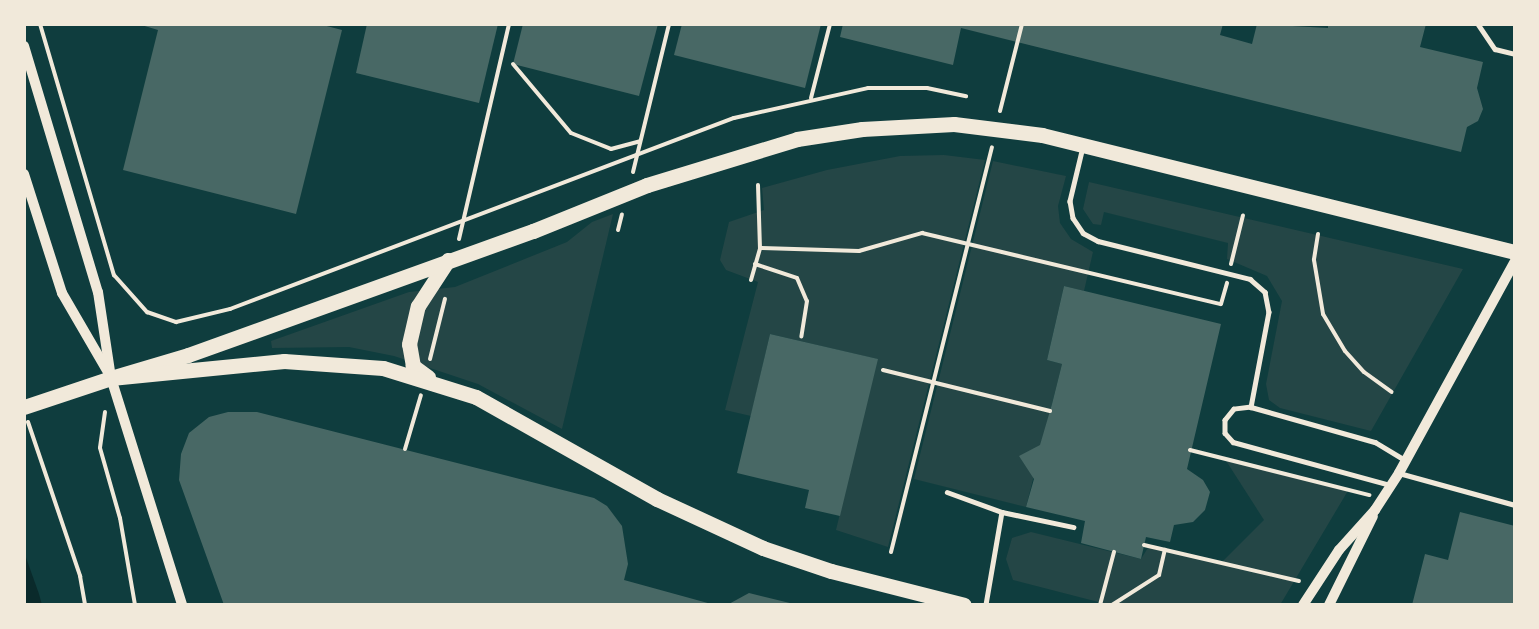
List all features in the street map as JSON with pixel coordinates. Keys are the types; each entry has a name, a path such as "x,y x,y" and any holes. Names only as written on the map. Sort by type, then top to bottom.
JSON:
{"main road":[{"path":"24,408 188,355 628,192 797,139 862,129 974,124 1084,145 1515,252"},
{"path":"429,380 413,366 409,344 418,306 448,260"},
{"path":"111,378 284,361 371,366 429,380 503,411 657,499 742,540 831,571 964,605"}],"street":[{"path":"24,46 98,292 111,378 182,605"},
{"path":"24,174 62,293 111,378"},
{"path":"1303,605 1340,550 1384,499 1515,261"},
{"path":"1329,605 1375,510"}],"lane":[{"path":"1478,24 1495,48 1515,54"},
{"path":"1084,145 1070,201 1073,218 1083,233 1098,241 1250,279 1265,292 1269,312 1251,407"},
{"path":"1392,485 1233,442 1225,433 1225,420 1234,409 1251,407 1375,442 1406,461"},
{"path":"1399,473 1515,505"},
{"path":"947,492 1002,513 1073,527"},
{"path":"986,605 1002,513"}],"path":[{"path":"40,24 114,275 147,312 176,322 230,309 637,153 735,118 811,98 886,87 927,88 966,96"},
{"path":"458,241 509,24"},
{"path":"628,192 669,24"},
{"path":"811,98 830,24"},
{"path":"1000,111 1022,24"},
{"path":"513,64 570,133 611,149 640,140"},
{"path":"891,552 994,140"},
{"path":"751,280 760,248 758,185"},
{"path":"760,248 859,252 922,233 1221,304 1243,216"},
{"path":"1318,234 1314,260 1323,314 1345,351 1364,372 1392,392"},
{"path":"755,264 797,278 807,301 801,337"},
{"path":"405,449 429,380 447,287"},
{"path":"883,370 1050,411"},
{"path":"106,406 100,448 120,518 135,605"},
{"path":"24,408 81,576 85,605"},
{"path":"1190,450 1384,499"},
{"path":"1144,545 1299,581"},
{"path":"1112,605 1159,575 1165,550"},
{"path":"1100,605 1114,552"}],"shaded area":[{"path":"944,155 985,160 888,547 836,530 877,359 770,334 751,416 725,410 758,282 726,270 720,260 729,222 764,210 762,188 827,170 900,156"},
{"path":"993,161 1066,176 1058,206 1060,223 1071,239 1093,252 1084,291 1064,286 1047,360 1062,364 1026,507 914,479"},
{"path":"1089,182 1463,269 1371,431 1280,408 1269,400 1266,384 1282,301 1267,276 1227,259 1228,243 1104,212 1101,225 1093,224 1083,209"},
{"path":"613,214 562,429 478,384 394,356 349,347 272,348 271,341 409,292 455,287 567,242 592,222"},
{"path":"1223,456 1349,489 1280,605 1110,605 1013,580 1006,559 1012,538 1031,532 1141,559 1149,546 1220,564 1264,520"},
{"path":"24,552 39,594 42,605 24,605"}],"building":[{"path":"138,24 319,24 342,30 296,214 123,170 158,30"},
{"path":"367,24 498,24 479,103 356,73"},
{"path":"523,24 658,24 639,96 513,64"},
{"path":"682,24 821,24 805,88 674,55"},
{"path":"843,24 1223,24 1220,35 1252,44 1257,24 1328,28 1328,24 1426,24 1420,47 1483,62 1477,88 1483,109 1478,121 1467,127 1461,152 961,28 953,65 840,37"},
{"path":"1064,286 1221,324 1187,469 1203,480 1210,492 1205,510 1193,522 1174,525 1170,542 1146,537 1141,559 1081,543 1085,521 1026,507 1034,479 1019,456 1040,445 1052,404 1062,364 1047,360"},
{"path":"770,334 878,359 840,516 805,508 809,490 737,473"},
{"path":"228,412 257,412 594,498 607,506 622,526 628,564 624,580 715,605 224,605 179,480 181,454 189,433 209,417"},
{"path":"1460,512 1515,526 1515,605 1412,605 1425,554 1448,560"},
{"path":"749,593 794,604 727,605"}]}
